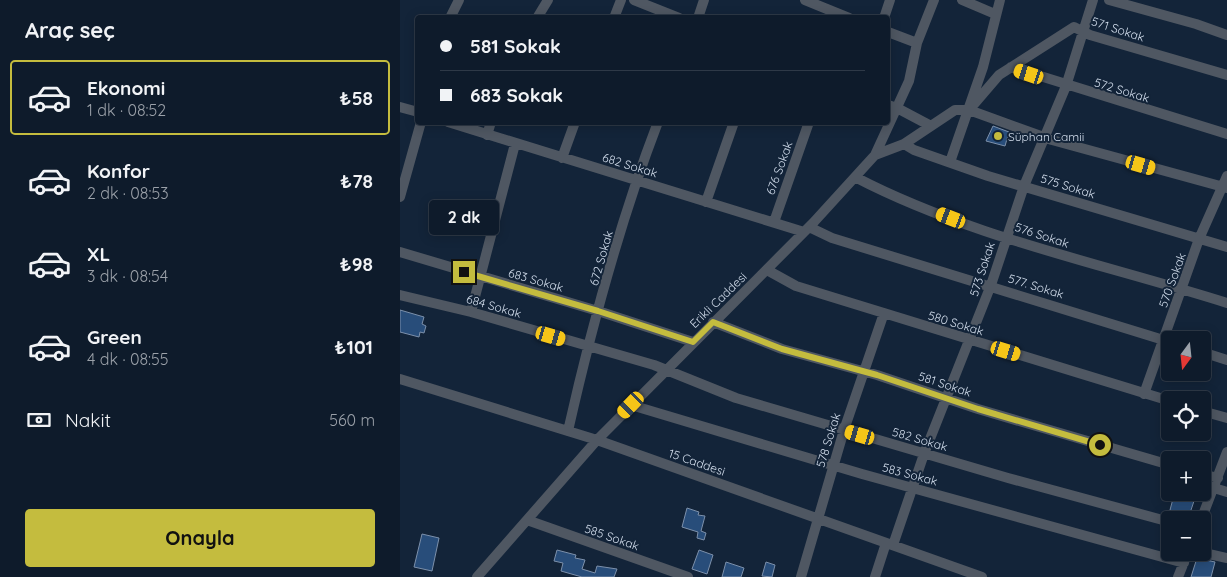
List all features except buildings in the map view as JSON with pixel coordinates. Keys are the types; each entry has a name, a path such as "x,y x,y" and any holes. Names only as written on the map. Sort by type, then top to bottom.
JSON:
{"street":[{"path":"452,15 459,0"},
{"path":"539,15 548,0"},
{"path":"615,15 620,0"},
{"path":"634,0 672,15"},
{"path":"699,15 704,0"},
{"path":"805,0 842,15"},
{"path":"885,15 890,0"},
{"path":"931,126 892,106 909,80 917,43 934,0"},
{"path":"962,0 995,14"},
{"path":"950,162 983,67 1000,0"},
{"name":"573 Sokak","path":"875,577 890,544 991,285 1005,236 1066,86 1093,0"},
{"path":"1109,0 1196,24 1227,35"},
{"name":"571 Sokak","path":"969,110 999,75 1074,27 1227,75"},
{"path":"890,33 917,43"},
{"name":"572 Sokak","path":"1011,68 1227,134"},
{"path":"400,107 415,111"},
{"path":"876,155 904,144 955,110 969,110 1045,138 1225,187"},
{"path":"400,197 420,125"},
{"name":"682 Sokak","path":"457,125 706,202 807,230"},
{"path":"487,135 490,125"},
{"path":"562,158 574,125"},
{"name":"672 Sokak","path":"568,431 587,346 657,125"},
{"path":"706,202 733,125"},
{"name":"676 Sokak","path":"774,222 808,125"},
{"path":"876,155 886,125"},
{"path":"471,312 515,144"},
{"name":"575 Sokak","path":"904,144 914,150 1024,186 1227,247"},
{"name":"Erikli Caddesi","path":"477,577 597,440 807,230 876,155"},
{"name":"570 Sokak","path":"1170,331 1199,238 1225,187 1227,176"},
{"name":"576 Sokak","path":"855,177 887,194 1005,236 1227,303"},
{"name":"577. Sokak","path":"807,230 991,285 1161,339"},
{"name":"683 Sokak","path":"400,252 598,311 693,342"},
{"name":"580 Sokak","path":"767,270 796,286 1161,399"},
{"name":"684 Sokak","path":"400,295 471,312 666,369"},
{"name":"578 Sokak","path":"801,577 844,430 884,313"},
{"name":"581 Sokak","path":"713,322 782,349 863,371 1161,462"},
{"name":"570 Sokak","path":"1144,394 1161,355"},
{"path":"1211,355 1227,360"},
{"name":"582 Sokak","path":"666,369 736,398 924,454 1161,520"},
{"name":"15 Caddesi","path":"400,379 597,440 982,577"},
{"name":"583 Sokak","path":"631,405 833,465 1184,563"},
{"path":"1211,413 1227,418"},
{"path":"1205,511 1227,452"},
{"path":"1211,476 1218,478"},
{"path":"1214,488 1227,492"},
{"name":"585 Sokak","path":"528,520 688,577"},
{"path":"1211,554 1227,558"},
{"path":"1178,577 1184,563"}],"place":[{"name":"Süphan Camii","path":"998,136"}],"route":[{"path":"464,272 598,311 693,342 713,322 782,349 877,375 978,409 1100,445"}]}
